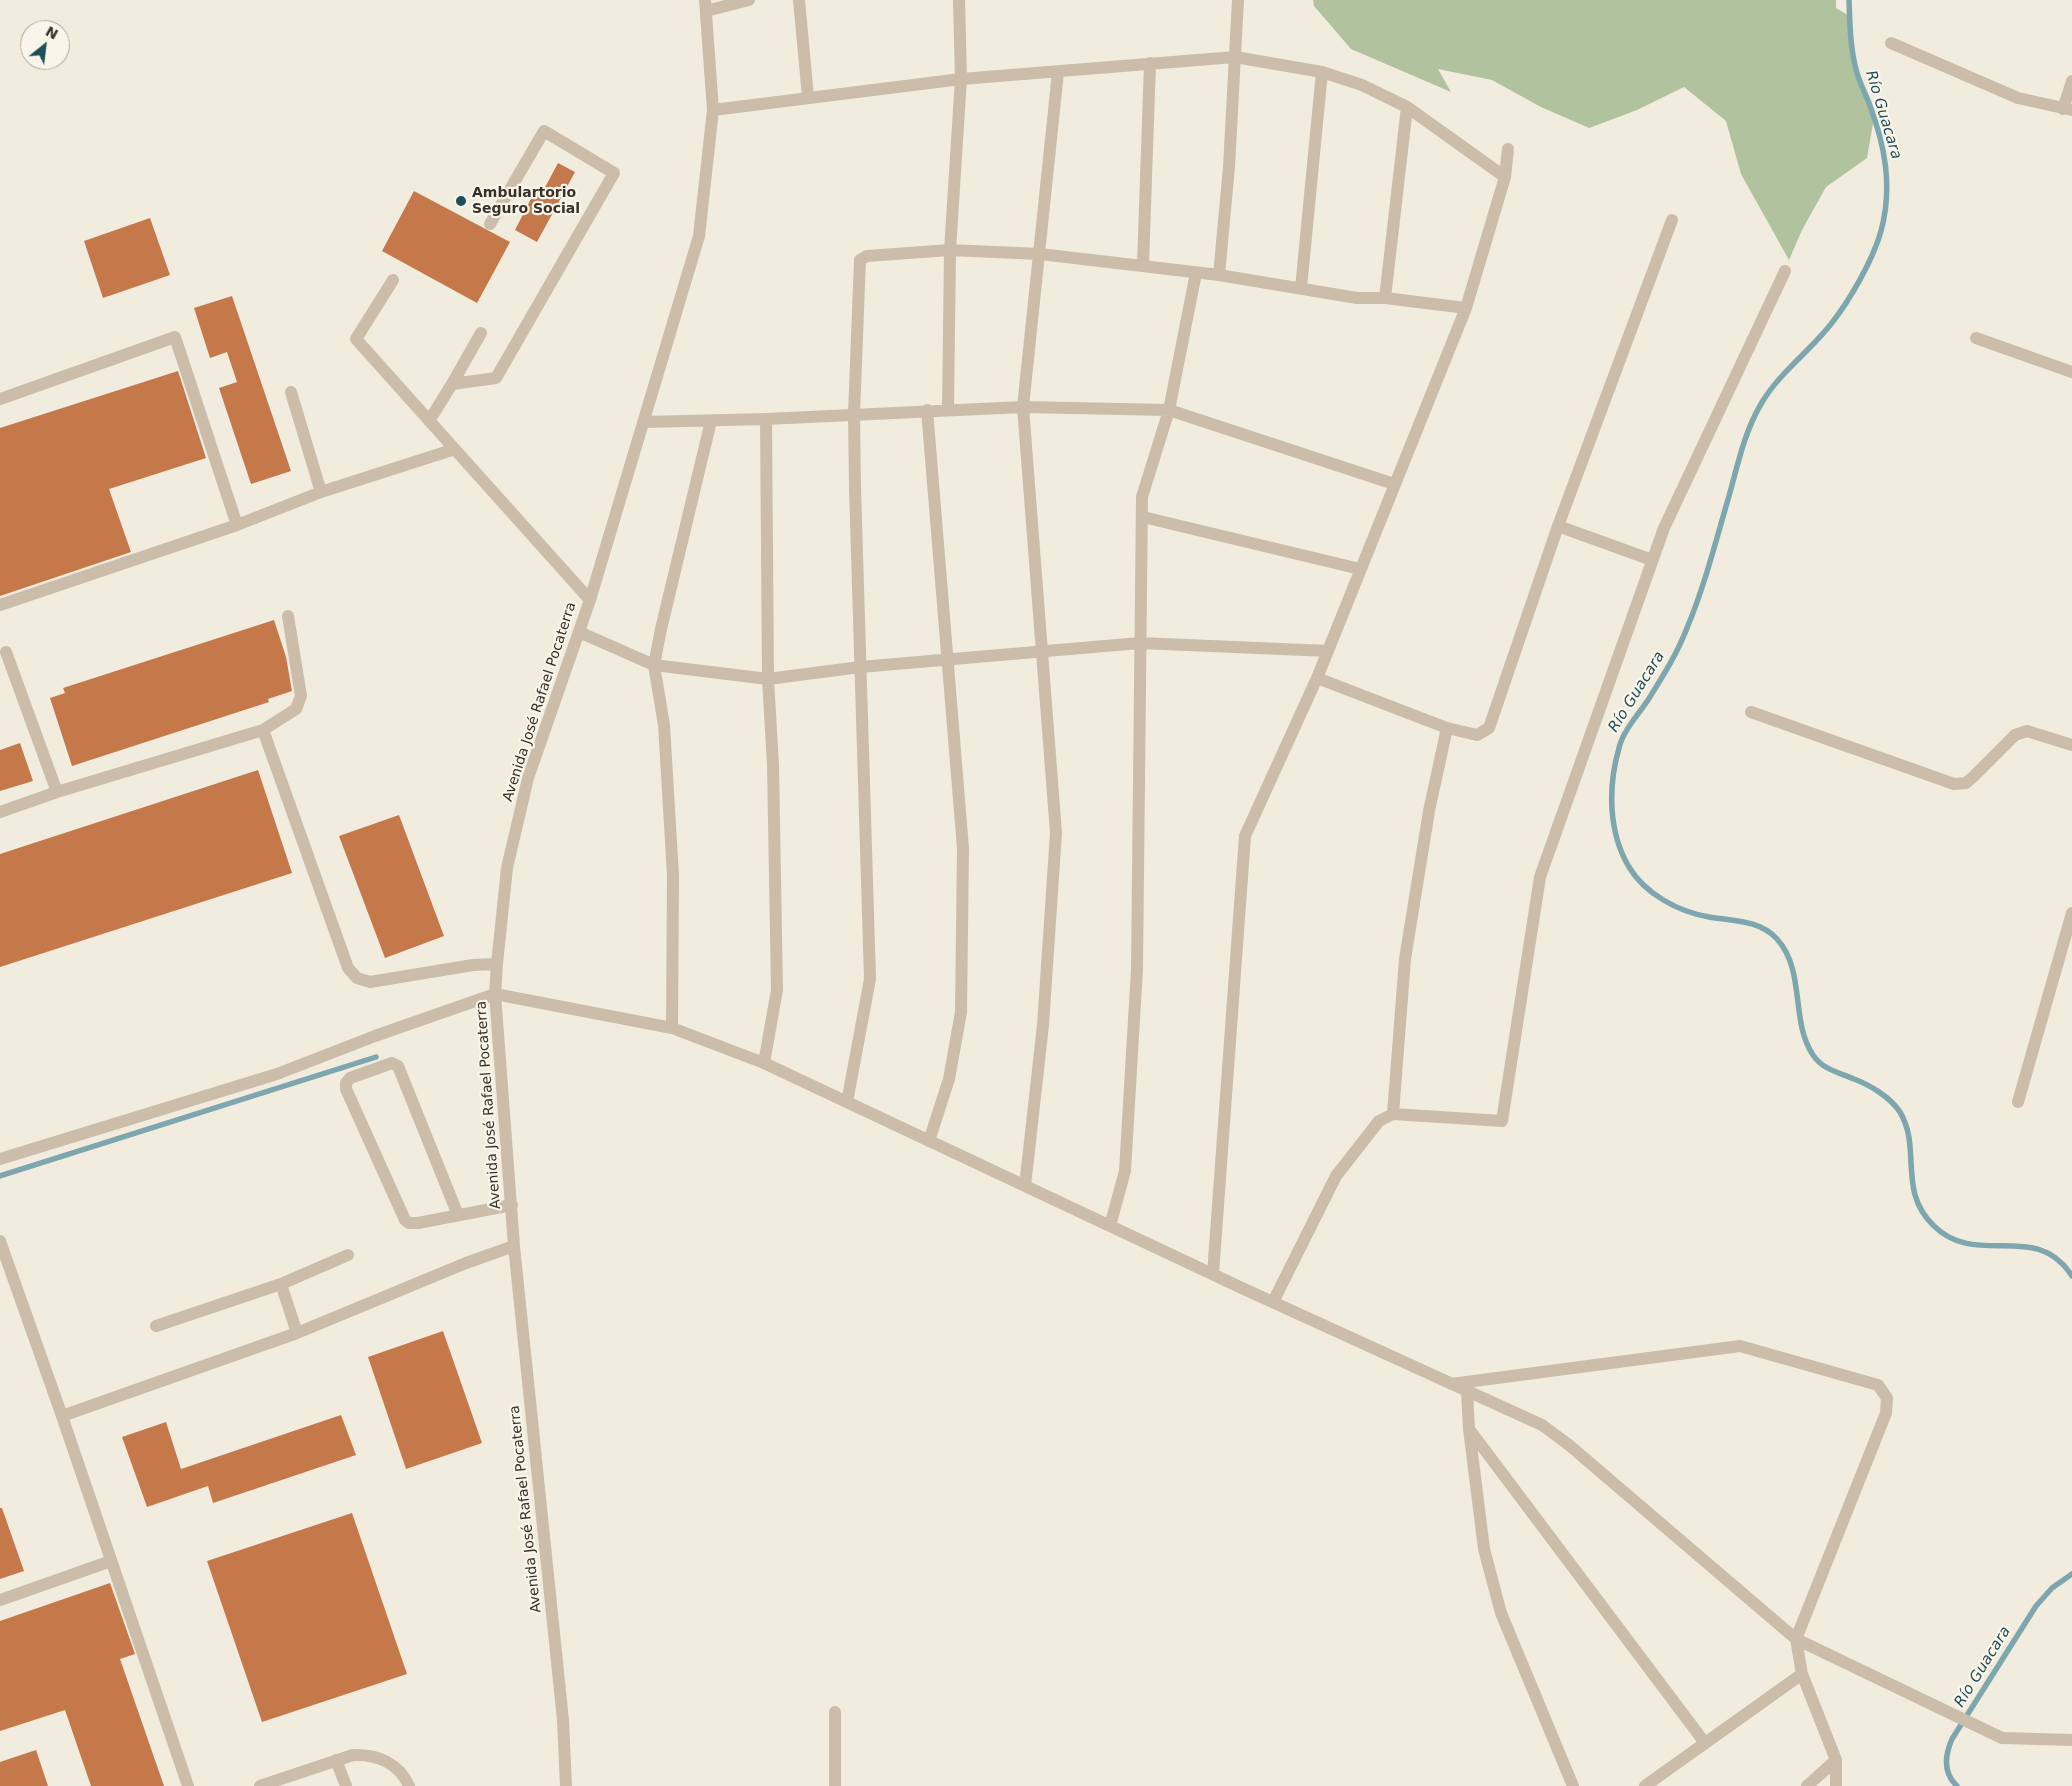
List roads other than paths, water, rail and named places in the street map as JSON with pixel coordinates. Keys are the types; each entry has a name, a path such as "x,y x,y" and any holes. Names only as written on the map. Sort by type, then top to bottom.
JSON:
{"street":[{"path":"705,5 749,0"},
{"path":"799,0 808,97"},
{"path":"948,410 950,250 961,79 959,0"},
{"path":"1219,275 1229,167 1238,0"},
{"name":"Avenida José Rafael Pocaterra","path":"566,1786 563,1720 514,1246 495,994 507,868 528,778 590,600 699,236 713,110 705,5"},
{"path":"1891,43 2018,98 2068,110 2072,81"},
{"path":"713,110 961,79 1058,72 1150,62 1235,57 1322,72 1362,85 1407,107 1504,177"},
{"path":"1143,265 1150,62"},
{"path":"1025,1186 1043,1025 1056,833 1024,407 1058,72"},
{"path":"1301,288 1322,72"},
{"path":"1385,298 1407,107"},
{"path":"452,384 496,378 614,173 544,131 490,224"},
{"path":"1214,1274 1245,836 1328,651 1466,308 1504,177 1508,149"},
{"path":"1316,678 1447,728 1477,734 1490,728 1558,526 1672,220"},
{"path":"846,1102 870,979 857,601 854,414 860,260 867,256 950,250 1040,254 1219,275 1357,298 1385,298 1466,308"},
{"path":"1273,1302 1336,1176 1379,1121 1393,1114 1502,1121 1540,877 1664,528 1785,272"},
{"path":"1110,1226 1125,1171 1138,969 1142,497 1169,410 1196,273"},
{"path":"393,280 356,339 590,600"},
{"path":"429,420 481,333"},
{"path":"0,398 176,337 237,525"},
{"path":"1976,338 2072,372"},
{"path":"291,392 322,492"},
{"path":"644,422 766,419 927,410 1024,407 1169,410 1394,484"},
{"path":"927,410 963,848 961,1012 949,1079 929,1141"},
{"path":"764,1063 777,990 773,765 768,678 766,419"},
{"path":"672,1028 673,875 664,725 654,664 711,420"},
{"path":"0,606 237,525 322,492 455,449"},
{"path":"1142,517 1360,569"},
{"path":"1558,526 1652,560"},
{"path":"0,812 57,792 263,730 296,709 301,696 288,616"},
{"path":"579,632 654,664 768,678 860,667 1140,643 1328,651"},
{"path":"6,652 57,792"},
{"path":"1751,712 1954,784 1966,783 2015,734 2021,732 2027,731 2072,745"},
{"path":"1393,1114 1404,958 1429,812 1447,728"},
{"path":"263,730 348,968 357,978 370,982 473,965 498,964"},
{"path":"2018,1102 2072,913"},
{"path":"0,1158 277,1074 374,1036 495,994 672,1028 764,1063 1273,1302 1542,1425 1569,1445 1796,1639 2002,1738 2072,1740"},
{"path":"458,1215 398,1066 392,1063 350,1078 346,1083 346,1089 405,1220 409,1223 418,1223 512,1205"},
{"path":"0,1242 62,1416 188,1786"},
{"path":"62,1416 297,1333 466,1263 514,1246"},
{"path":"156,1326 281,1284 348,1256"},
{"path":"281,1284 297,1333"},
{"path":"1451,1384 1740,1346 1878,1385 1887,1398 1886,1413 1796,1639 1802,1674 1836,1760 1836,1786"},
{"path":"1467,1391 1469,1429 1484,1549 1501,1613 1573,1786"},
{"path":"1469,1429 1705,1743"},
{"path":"0,1600 111,1561"},
{"path":"1645,1786 1802,1674"},
{"path":"835,1712 835,1786"},
{"path":"260,1786 353,1754 367,1754 395,1766 406,1779 409,1786"},
{"path":"336,1760 346,1786"},
{"path":"1807,1786 1836,1760"}],"waterway":[{"name":"Río Guacara","path":"1849,0 1855,64 1858,77 1875,119 1886,166 1885,215 1881,231 1867,267 1853,292 1822,334 1776,382 1761,404 1750,426 1710,562 1687,628 1664,674 1627,729 1621,742 1613,778 1612,809 1614,824 1617,839 1629,867 1644,886 1653,893 1675,906 1698,915 1746,922 1763,928 1777,939 1786,952 1792,966 1802,1027 1806,1042 1813,1055 1826,1067 1873,1088 1891,1101 1900,1112 1909,1140 1916,1199 1923,1213 1934,1226 1951,1238 1969,1244 2024,1246 2041,1250 2057,1259 2072,1276"},
{"path":"0,1176 376,1057"},
{"name":"Río Guacara","path":"1957,1786 1952,1781 1947,1770 1947,1757 1952,1739 2036,1606 2052,1588 2072,1574"}],"place":[{"name":"Ambulartorio Seguro Social","path":"461,201"}]}
